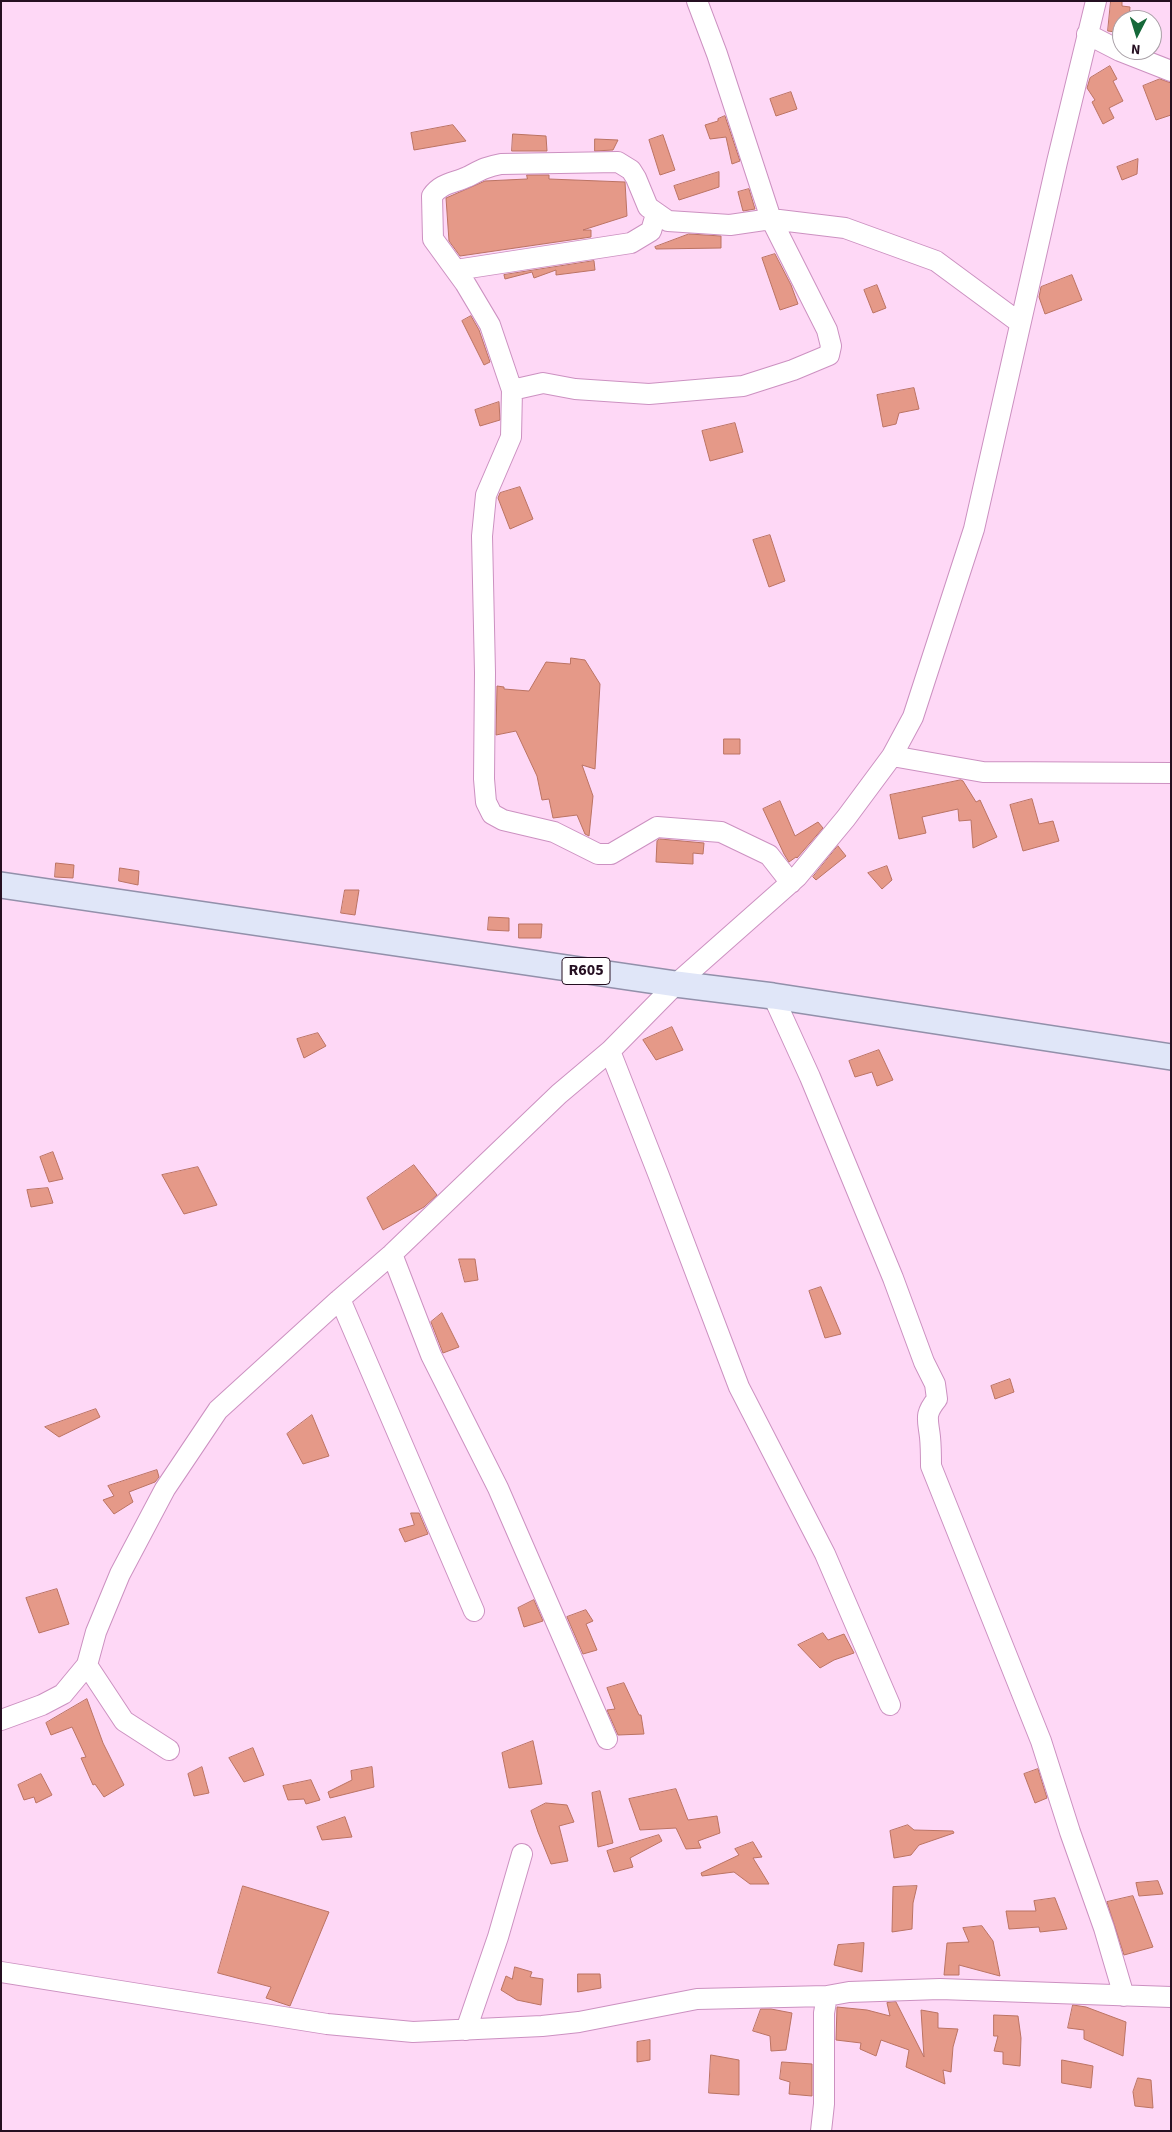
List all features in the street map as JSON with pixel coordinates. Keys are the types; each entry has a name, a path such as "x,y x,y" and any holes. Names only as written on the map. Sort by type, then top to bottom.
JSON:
{"main road":[{"name":"R605","path":"1,885 676,984 773,996 1171,1057"}],"street":[{"path":"512,390 543,382 575,390 648,394 743,386 794,370 829,355 831,346 827,330 771,219 697,1"},
{"path":"1,1720 42,1705 62,1694 87,1665 96,1632 120,1574 165,1489 218,1410 392,1254 559,1094 610,1051 676,984 791,883 846,818 892,756 913,717 974,530 1020,323 1096,1"},
{"path":"1087,34 1120,51 1171,71"},
{"path":"791,883 769,855 721,832 657,827 611,854 598,854 554,832 503,820 492,814 486,802 484,779 485,673 482,536 488,488 493,481 511,437 512,390 490,325 456,270 434,239 432,196 442,185 468,176 486,167 501,164 618,162 631,170 648,206 656,214 668,221 730,225 771,219 845,228 936,261 1020,323"},
{"path":"456,270 561,252 631,243 651,231 656,214"},
{"path":"892,756 983,772 1171,773"},
{"path":"773,996 810,1077 893,1278 924,1362 935,1384 937,1399 929,1408 926,1420 930,1437 931,1466 1041,1741 1070,1832 1104,1928 1124,1996"},
{"path":"610,1051 660,1176 739,1388 825,1554 890,1705"},
{"path":"392,1254 430,1355 498,1488 607,1739"},
{"path":"340,1299 474,1611"},
{"path":"87,1665 124,1721 169,1750"},
{"path":"466,2030 498,1937 522,1854"},
{"path":"1,1972 327,2024 413,2032 579,2022 697,2000 827,1996 849,1992 940,1989 1171,1997"},
{"path":"821,2131 824,2104 824,2013 827,1996"}],"building":[{"path":"1111,1 1122,1 1122,6 1130,7 1130,10 1112,10 1112,32 1108,31"},
{"path":"1110,66 1117,79 1113,81 1123,101 1109,108 1114,118 1103,124 1092,102 1095,100 1087,88 1090,78"},
{"path":"1160,79 1171,83 1171,115 1156,120 1143,86"},
{"path":"791,92 797,109 776,116 770,99"},
{"path":"725,116 740,161 732,164 726,137 710,139 705,125 718,121 718,119"},
{"path":"453,125 466,141 414,150 411,133"},
{"path":"513,134 546,136 547,151 512,151"},
{"path":"663,135 675,170 660,175 649,140"},
{"path":"595,139 618,140 613,150 595,151"},
{"path":"1138,159 1137,174 1122,180 1117,167"},
{"path":"719,172 719,187 679,200 674,186"},
{"path":"527,175 549,175 549,179 625,182 627,216 583,230 591,230 591,237 460,256 449,241 446,198 485,181 527,179"},
{"path":"749,189 755,209 743,211 738,192"},
{"path":"689,234 721,236 721,248 656,249 655,247"},
{"path":"775,254 791,285 798,304 780,310 762,258"},
{"path":"594,261 595,270 556,275 556,270 534,278 532,272 505,279 504,275"},
{"path":"1072,275 1082,300 1045,314 1039,297 1041,287"},
{"path":"877,285 886,308 873,313 864,290"},
{"path":"471,316 479,330 490,362 484,365 462,321"},
{"path":"914,388 919,409 899,413 896,424 883,427 877,395"},
{"path":"499,402 500,420 480,426 475,410"},
{"path":"735,423 743,452 710,461 702,431"},
{"path":"520,487 533,519 510,529 498,498 500,493"},
{"path":"770,535 785,581 769,587 753,540"},
{"path":"571,658 585,660 600,684 595,769 582,765 593,796 589,836 585,834 577,815 553,818 549,799 542,800 537,776 516,731 496,735 497,686 504,687 504,689 529,691 546,662 570,664"},
{"path":"724,739 740,739 740,754 724,754"},
{"path":"961,780 976,802 980,800 997,837 973,848 971,820 959,821 958,809 922,817 926,833 899,839 890,795"},
{"path":"1032,799 1039,824 1053,821 1059,841 1023,851 1010,805"},
{"path":"780,801 795,836 818,822 823,828 797,858 789,862 763,809"},
{"path":"660,839 704,843 703,854 693,853 693,864 656,862 657,841"},
{"path":"838,846 846,856 816,880 813,877"},
{"path":"56,863 74,865 73,878 55,877"},
{"path":"887,866 892,880 882,889 868,873"},
{"path":"120,868 139,871 138,885 119,881"},
{"path":"345,890 359,890 355,915 341,913"},
{"path":"489,917 509,918 509,931 488,930"},
{"path":"519,924 542,924 541,938 519,938"},
{"path":"672,1027 683,1050 656,1060 643,1040"},
{"path":"318,1033 326,1046 304,1058 297,1039"},
{"path":"879,1050 893,1080 877,1086 872,1072 855,1077 849,1061"},
{"path":"53,1152 63,1179 49,1182 40,1157"},
{"path":"414,1165 437,1195 424,1207 383,1230 367,1198"},
{"path":"198,1167 217,1205 184,1214 162,1175"},
{"path":"48,1188 53,1203 31,1207 27,1190"},
{"path":"459,1259 475,1259 478,1280 465,1282"},
{"path":"821,1287 841,1334 825,1338 809,1291"},
{"path":"442,1313 459,1347 443,1353 431,1322"},
{"path":"1010,1379 1014,1392 995,1399 991,1386"},
{"path":"96,1409 100,1417 59,1437 45,1427"},
{"path":"312,1415 329,1456 303,1464 287,1434"},
{"path":"157,1470 159,1477 155,1482 129,1492 133,1502 114,1514 103,1500 114,1496 108,1486"},
{"path":"411,1513 419,1513 428,1534 405,1542 399,1529 414,1525"},
{"path":"57,1589 69,1624 39,1633 26,1598"},
{"path":"534,1600 543,1621 524,1627 518,1608"},
{"path":"586,1610 593,1621 586,1624 597,1650 583,1654 567,1617"},
{"path":"823,1633 828,1640 844,1634 854,1653 834,1660 820,1668 798,1645"},
{"path":"624,1683 639,1715 641,1715 644,1734 618,1735 607,1710 615,1709 607,1688"},
{"path":"87,1699 103,1743 124,1785 104,1797 95,1784 93,1785 81,1758 86,1757 72,1727 51,1735 46,1723"},
{"path":"533,1741 542,1784 509,1788 502,1753"},
{"path":"253,1748 264,1775 244,1782 229,1758"},
{"path":"202,1767 209,1793 194,1796 188,1774"},
{"path":"372,1767 374,1787 330,1798 328,1792 352,1780 351,1771"},
{"path":"1038,1769 1047,1798 1035,1803 1024,1774"},
{"path":"41,1774 52,1795 36,1803 34,1797 24,1800 18,1785"},
{"path":"311,1780 320,1800 306,1804 304,1799 288,1800 283,1786"},
{"path":"676,1789 688,1820 717,1816 720,1833 698,1841 701,1848 686,1849 676,1828 640,1830 629,1799"},
{"path":"600,1791 613,1843 598,1847 592,1793"},
{"path":"546,1803 567,1805 574,1822 559,1826 568,1861 551,1864 538,1832 531,1811"},
{"path":"345,1817 352,1837 322,1840 317,1827"},
{"path":"908,1825 914,1830 953,1831 954,1833 919,1845 911,1855 894,1858 890,1831"},
{"path":"659,1835 662,1841 630,1858 633,1867 614,1872 607,1851"},
{"path":"753,1842 762,1857 753,1858 769,1884 750,1884 734,1872 702,1876 701,1873 739,1855 735,1849"},
{"path":"1158,1881 1163,1894 1139,1896 1136,1883"},
{"path":"243,1886 329,1912 290,2006 266,1998 271,1987 218,1973"},
{"path":"917,1886 913,1903 912,1929 892,1932 893,1887"},
{"path":"1133,1896 1153,1947 1124,1955 1107,1902"},
{"path":"1055,1898 1067,1929 1040,1932 1039,1927 1009,1929 1006,1911 1036,1911 1034,1901"},
{"path":"982,1926 993,1941 1000,1976 959,1965 959,1975 944,1975 947,1943 969,1942 963,1928"},
{"path":"864,1943 862,1972 834,1965 838,1945"},
{"path":"515,1967 532,1972 530,1977 543,1979 541,2005 517,2000 501,1990 506,1976 512,1979"},
{"path":"578,1974 600,1974 601,1988 578,1992"},
{"path":"896,2002 924,2057 921,2010 938,2013 938,2028 958,2029 953,2047 951,2072 943,2070 945,2084 906,2067 909,2050 881,2040 876,2056 860,2049 861,2043 836,2040 837,2007 867,2010 890,2016 887,2003"},
{"path":"1073,2005 1086,2007 1126,2022 1123,2056 1084,2039 1084,2030 1068,2028"},
{"path":"761,2009 792,2013 786,2050 771,2051 770,2036 753,2031"},
{"path":"994,2015 1018,2016 1021,2038 1020,2066 1003,2064 1003,2052 994,2051 998,2036 994,2036"},
{"path":"650,2040 650,2060 637,2062 637,2042"},
{"path":"711,2055 739,2060 739,2095 709,2093"},
{"path":"1062,2060 1093,2066 1091,2088 1062,2083"},
{"path":"782,2062 812,2064 812,2096 789,2094 790,2082 780,2079"},
{"path":"1138,2078 1151,2080 1153,2108 1135,2106 1133,2092"}]}
